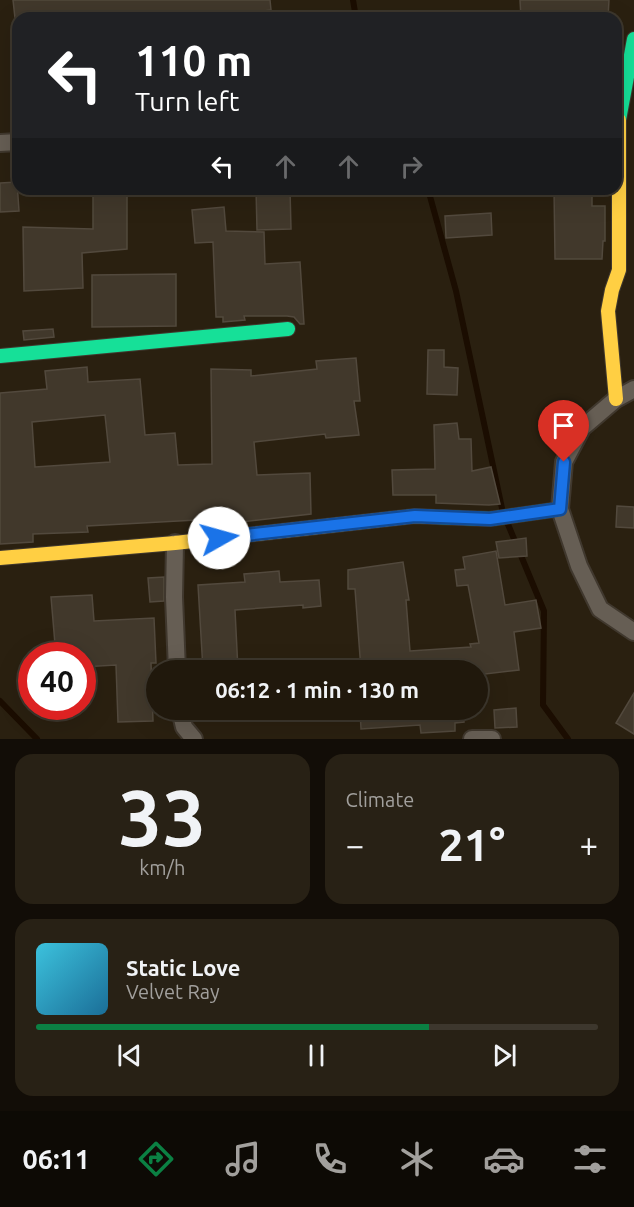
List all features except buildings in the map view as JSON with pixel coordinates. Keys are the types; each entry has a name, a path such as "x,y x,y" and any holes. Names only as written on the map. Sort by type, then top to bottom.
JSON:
{"street":[{"path":"622,100 634,39"},
{"path":"616,399 608,311 619,270 618,195"},
{"path":"0,356 288,329"},
{"path":"634,389 616,399 582,428 564,462 560,509 579,566 600,609 634,632"},
{"path":"0,558 175,543 415,516 490,519 560,509"},
{"path":"175,543 177,660"},
{"path":"182,720 184,727 194,739"},
{"path":"472,739 492,739"}],"waterway":[{"path":"353,0 355,12"},
{"path":"430,195 456,291 503,513"},
{"path":"507,522 544,611 543,705 568,739"},
{"path":"0,701 37,739"}],"traffic: fast":[{"path":"622,104 634,39"},
{"path":"0,356 288,329"},
{"path":"436,517 490,519 560,509"}],"traffic: slow":[{"path":"616,399 608,311 619,270 619,195"},
{"path":"0,558 175,543 415,516 436,517"}],"route":[{"path":"219,538 415,516 490,519 560,509 564,462"}]}
